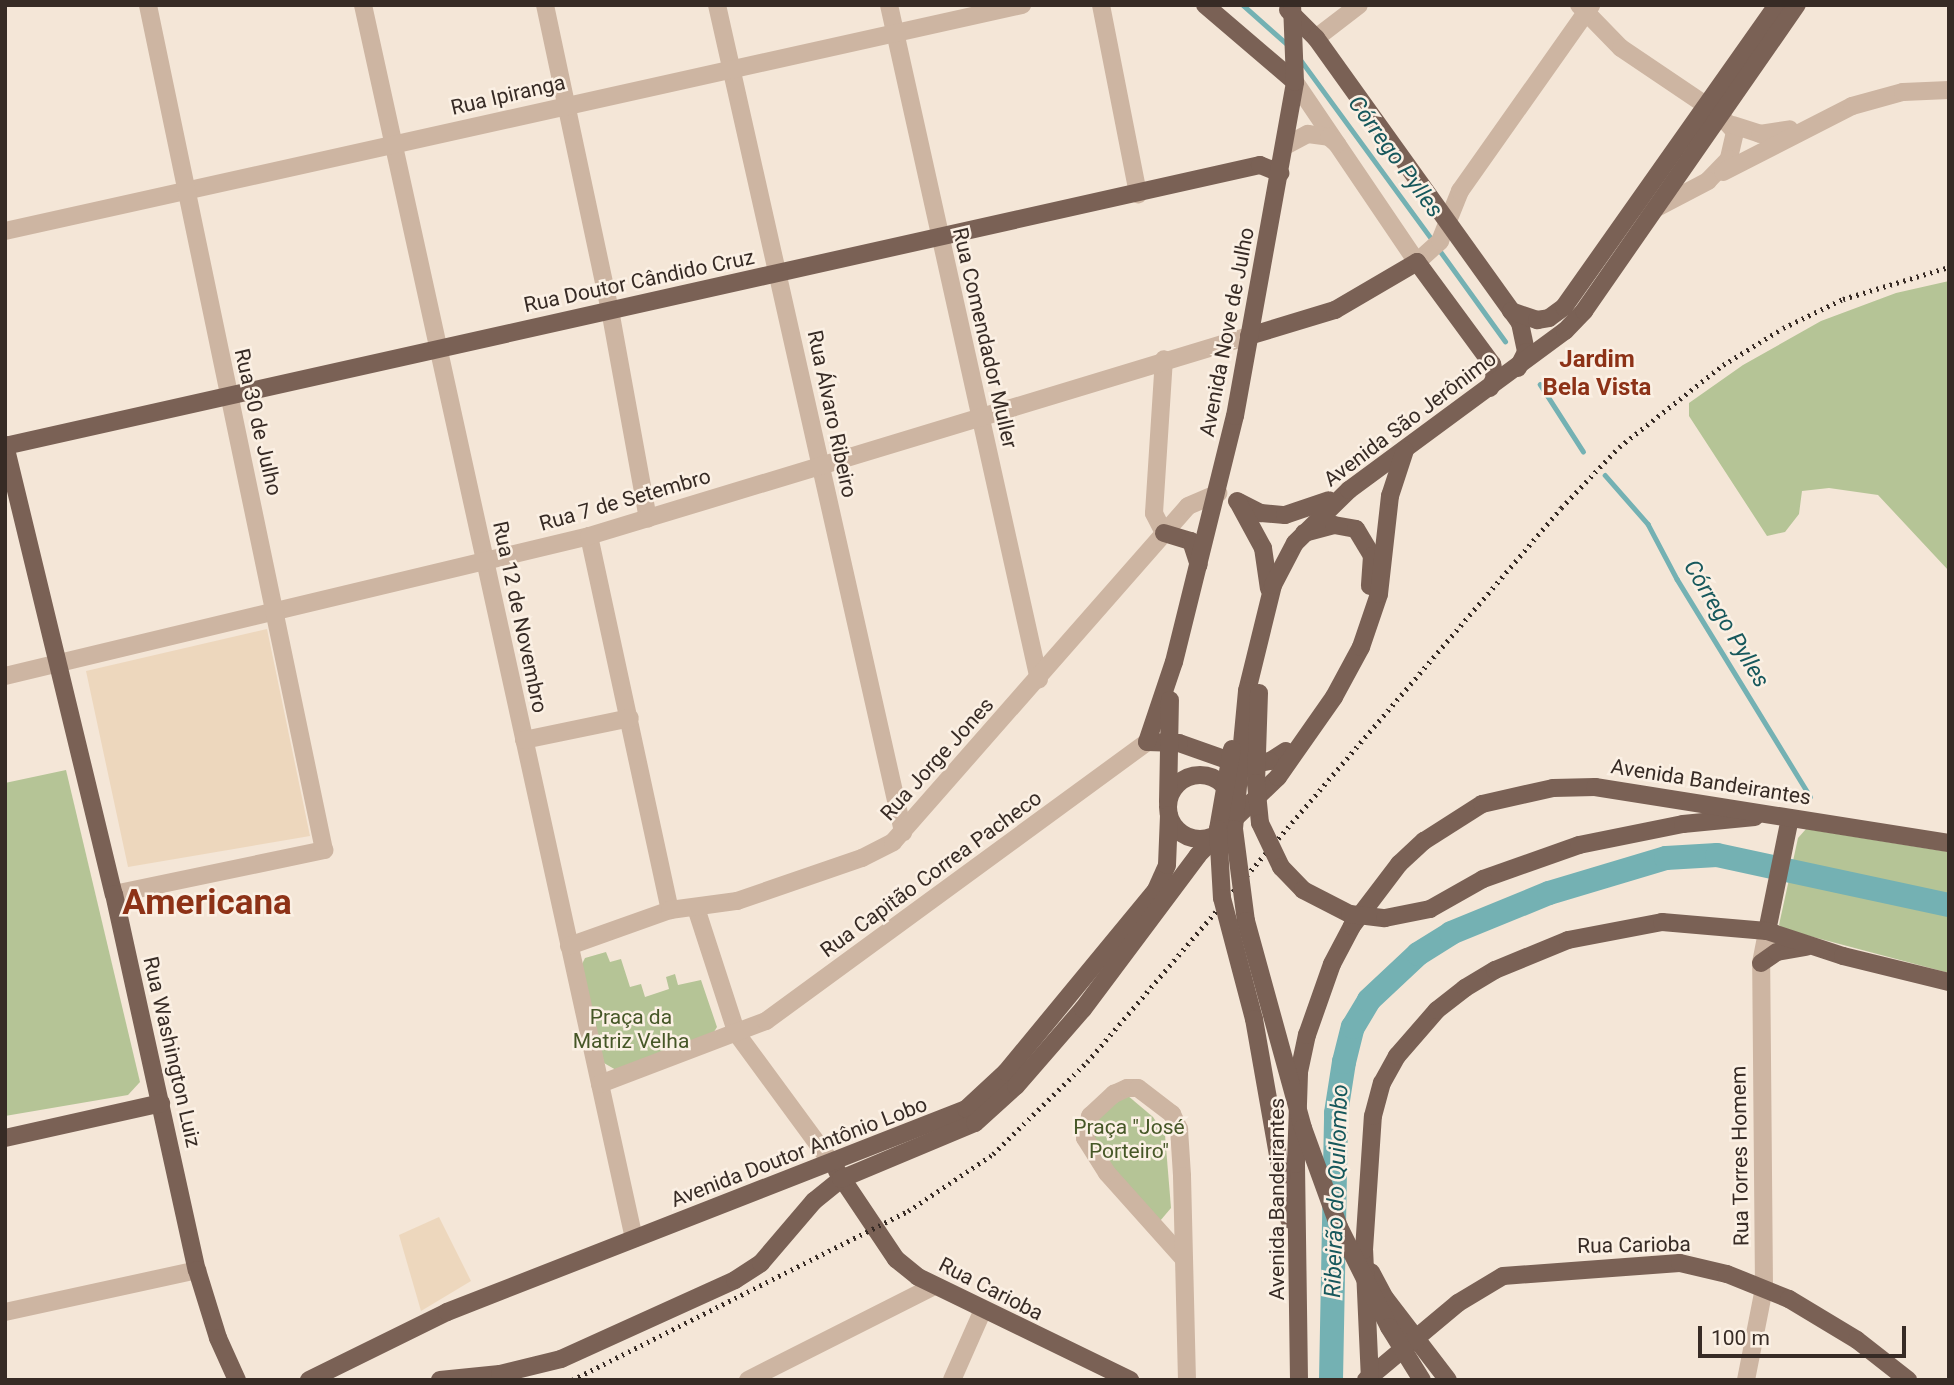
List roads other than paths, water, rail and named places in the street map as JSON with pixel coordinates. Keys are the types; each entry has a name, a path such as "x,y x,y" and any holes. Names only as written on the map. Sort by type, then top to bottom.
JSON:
{"main road":[{"path":"1205,5 1295,82"},
{"name":"Avenida São Jerônimo","path":"1511,311 1537,320 1558,314 1719,114 1777,5"},
{"name":"Avenida São Jerônimo","path":"1268,603 1286,556 1304,533 1349,490 1518,368 1584,311 1649,212 1797,5"},
{"path":"1290,14 1316,38 1426,195 1444,233 1511,311 1526,342 1518,368"},
{"name":"Avenida Nove de Julho","path":"1174,662 1219,493 1285,146 1295,82 1290,14"},
{"name":"Rua Doutor Cândido Cruz","path":"5,446 230,394 940,239 1260,165 1280,173"},
{"path":"1248,336 1335,310 1421,259 1492,365 1495,377 1490,388"},
{"name":"Rua Washington Luiz","path":"5,446 114,894 197,1270 218,1338 237,1380"},
{"name":"Avenida Doutor Antônio Lobo","path":"439,1380 500,1374 561,1359 735,1280 761,1263 814,1201 841,1179 975,1123 1016,1086 1130,952 1198,855 1278,778 1334,697 1361,647 1380,594 1390,496 1407,446"},
{"path":"1219,493 1261,513 1285,516 1317,507 1349,490"},
{"path":"1238,502 1268,561 1268,603 1234,829 1241,894 1253,950 1303,1128 1339,1227 1389,1328 1422,1380"},
{"path":"1220,782 1232,804 1223,830 1211,838 1190,838 1169,810 1183,780 1202,775 1220,782 1251,780 1271,768 1286,751 1352,642 1372,571 1369,546 1356,529 1334,525 1304,533"},
{"path":"1164,533 1191,541 1198,551 1199,568"},
{"path":"1174,662 1147,743 1168,741 1244,766 1270,761 1286,751"},
{"name":"Avenida Doutor Antônio Lobo","path":"309,1380 447,1312 831,1162 944,1121 966,1109 1006,1072 1156,890 1167,865 1168,741 1174,662"},
{"path":"1253,692 1260,823 1272,852 1303,890 1350,914 1385,918 1430,909 1483,879 1538,856 1591,842 1683,824 1783,816 1783,855 1767,931"},
{"path":"1253,692 1221,794 1219,866 1222,898 1266,1076 1300,1285"},
{"path":"1168,775 1177,754 1199,751"},
{"name":"Avenida Bandeirantes","path":"1299,1380 1300,1285 1296,1164 1299,1072 1307,1035 1332,964 1352,926 1399,864 1451,820 1482,804 1553,788 1637,791 1949,843"},
{"path":"1368,1379 1364,1250 1367,1163 1382,1083 1397,1056 1437,1010 1495,970 1607,929 1682,922 1767,931 1811,946 1949,982"},
{"path":"1761,963 1777,952 1811,946"},
{"path":"5,1138 161,1103"},
{"name":"Rua Carioba","path":"831,1162 896,1259 932,1287 1130,1380"},
{"path":"1364,1250 1377,1285 1448,1380"},
{"name":"Rua Carioba","path":"1368,1379 1416,1335 1487,1283 1521,1272 1680,1264 1764,1288 1835,1325 1908,1380"}],"street":[{"name":"Rua 30 de Julho","path":"114,894 324,850 148,5"},
{"name":"Rua 12 de Novembro","path":"363,5 634,1239"},
{"path":"545,5 610,310 649,519"},
{"name":"Rua Álvaro Ribeiro","path":"717,5 903,832"},
{"name":"Rua Comendador Muller","path":"889,5 1039,680"},
{"name":"Rua Ipiranga","path":"5,231 1022,5"},
{"path":"1101,5 1138,194"},
{"path":"1316,38 1359,5"},
{"path":"1295,82 1421,259 1444,233 1460,191 1585,8 1621,48 1719,114 1760,134 1819,120"},
{"path":"1707,181 1819,120 1880,96 1944,88"},
{"name":"Avenida São Jerônimo","path":"1649,212 1707,181 1734,149 1719,114"},
{"path":"1285,146 1308,134 1329,137 1340,146"},
{"path":"1426,195 1438,197 1460,191"},
{"name":"Rua 7 de Setembro","path":"5,676 589,536 1164,359 1248,336"},
{"path":"1164,359 1154,513 1164,533"},
{"name":"Rua Jorge Jones","path":"569,946 670,910 737,901 862,858 903,832 1039,680 1188,506 1219,493"},
{"path":"589,536 670,910"},
{"path":"524,740 630,718"},
{"name":"Rua Capitão Correa Pacheco","path":"600,1084 766,1021 1147,743"},
{"name":"Rua Carioba","path":"696,908 737,1034 831,1162"},
{"name":"Rua Torres Homem","path":"1746,1380 1764,1288 1761,963 1767,931"},
{"path":"1183,1258 1107,1173 1085,1138 1090,1116 1114,1094 1127,1088 1138,1088 1172,1114 1179,1129 1187,1380"},
{"path":"5,1312 197,1270"},
{"path":"748,1380 932,1287"},
{"path":"952,1380 982,1312"}],"waterway":[{"name":"Córrego Pylles","path":"1243,5 1287,44"},
{"name":"Córrego Pylles","path":"1300,59 1433,241"},
{"name":"Córrego Pylles","path":"1438,248 1505,341"},
{"name":"Córrego Pylles","path":"1540,384 1583,451"},
{"name":"Córrego Pylles","path":"1605,475 1648,524 1677,579 1810,796"},
{"name":"Ribeirão do Quilombo","path":"1331,1380 1336,1113 1344,1062 1353,1027 1369,1000 1418,954 1451,933 1549,893 1666,858 1717,855 1949,905"}],"railway":[{"path":"572,1380 908,1211 993,1154 1087,1062 1561,508 1619,447 1723,365 1783,328 1843,299 1949,267"}],"district":[{"name":"Jardim Bela Vista","path":"1597,374"},
{"name":"Americana","path":"207,903"}],"park label":[{"name":"Praça da Matriz Velha","path":"631,1029"},
{"name":"Praça \"José Porteiro\"","path":"1129,1139"}]}
